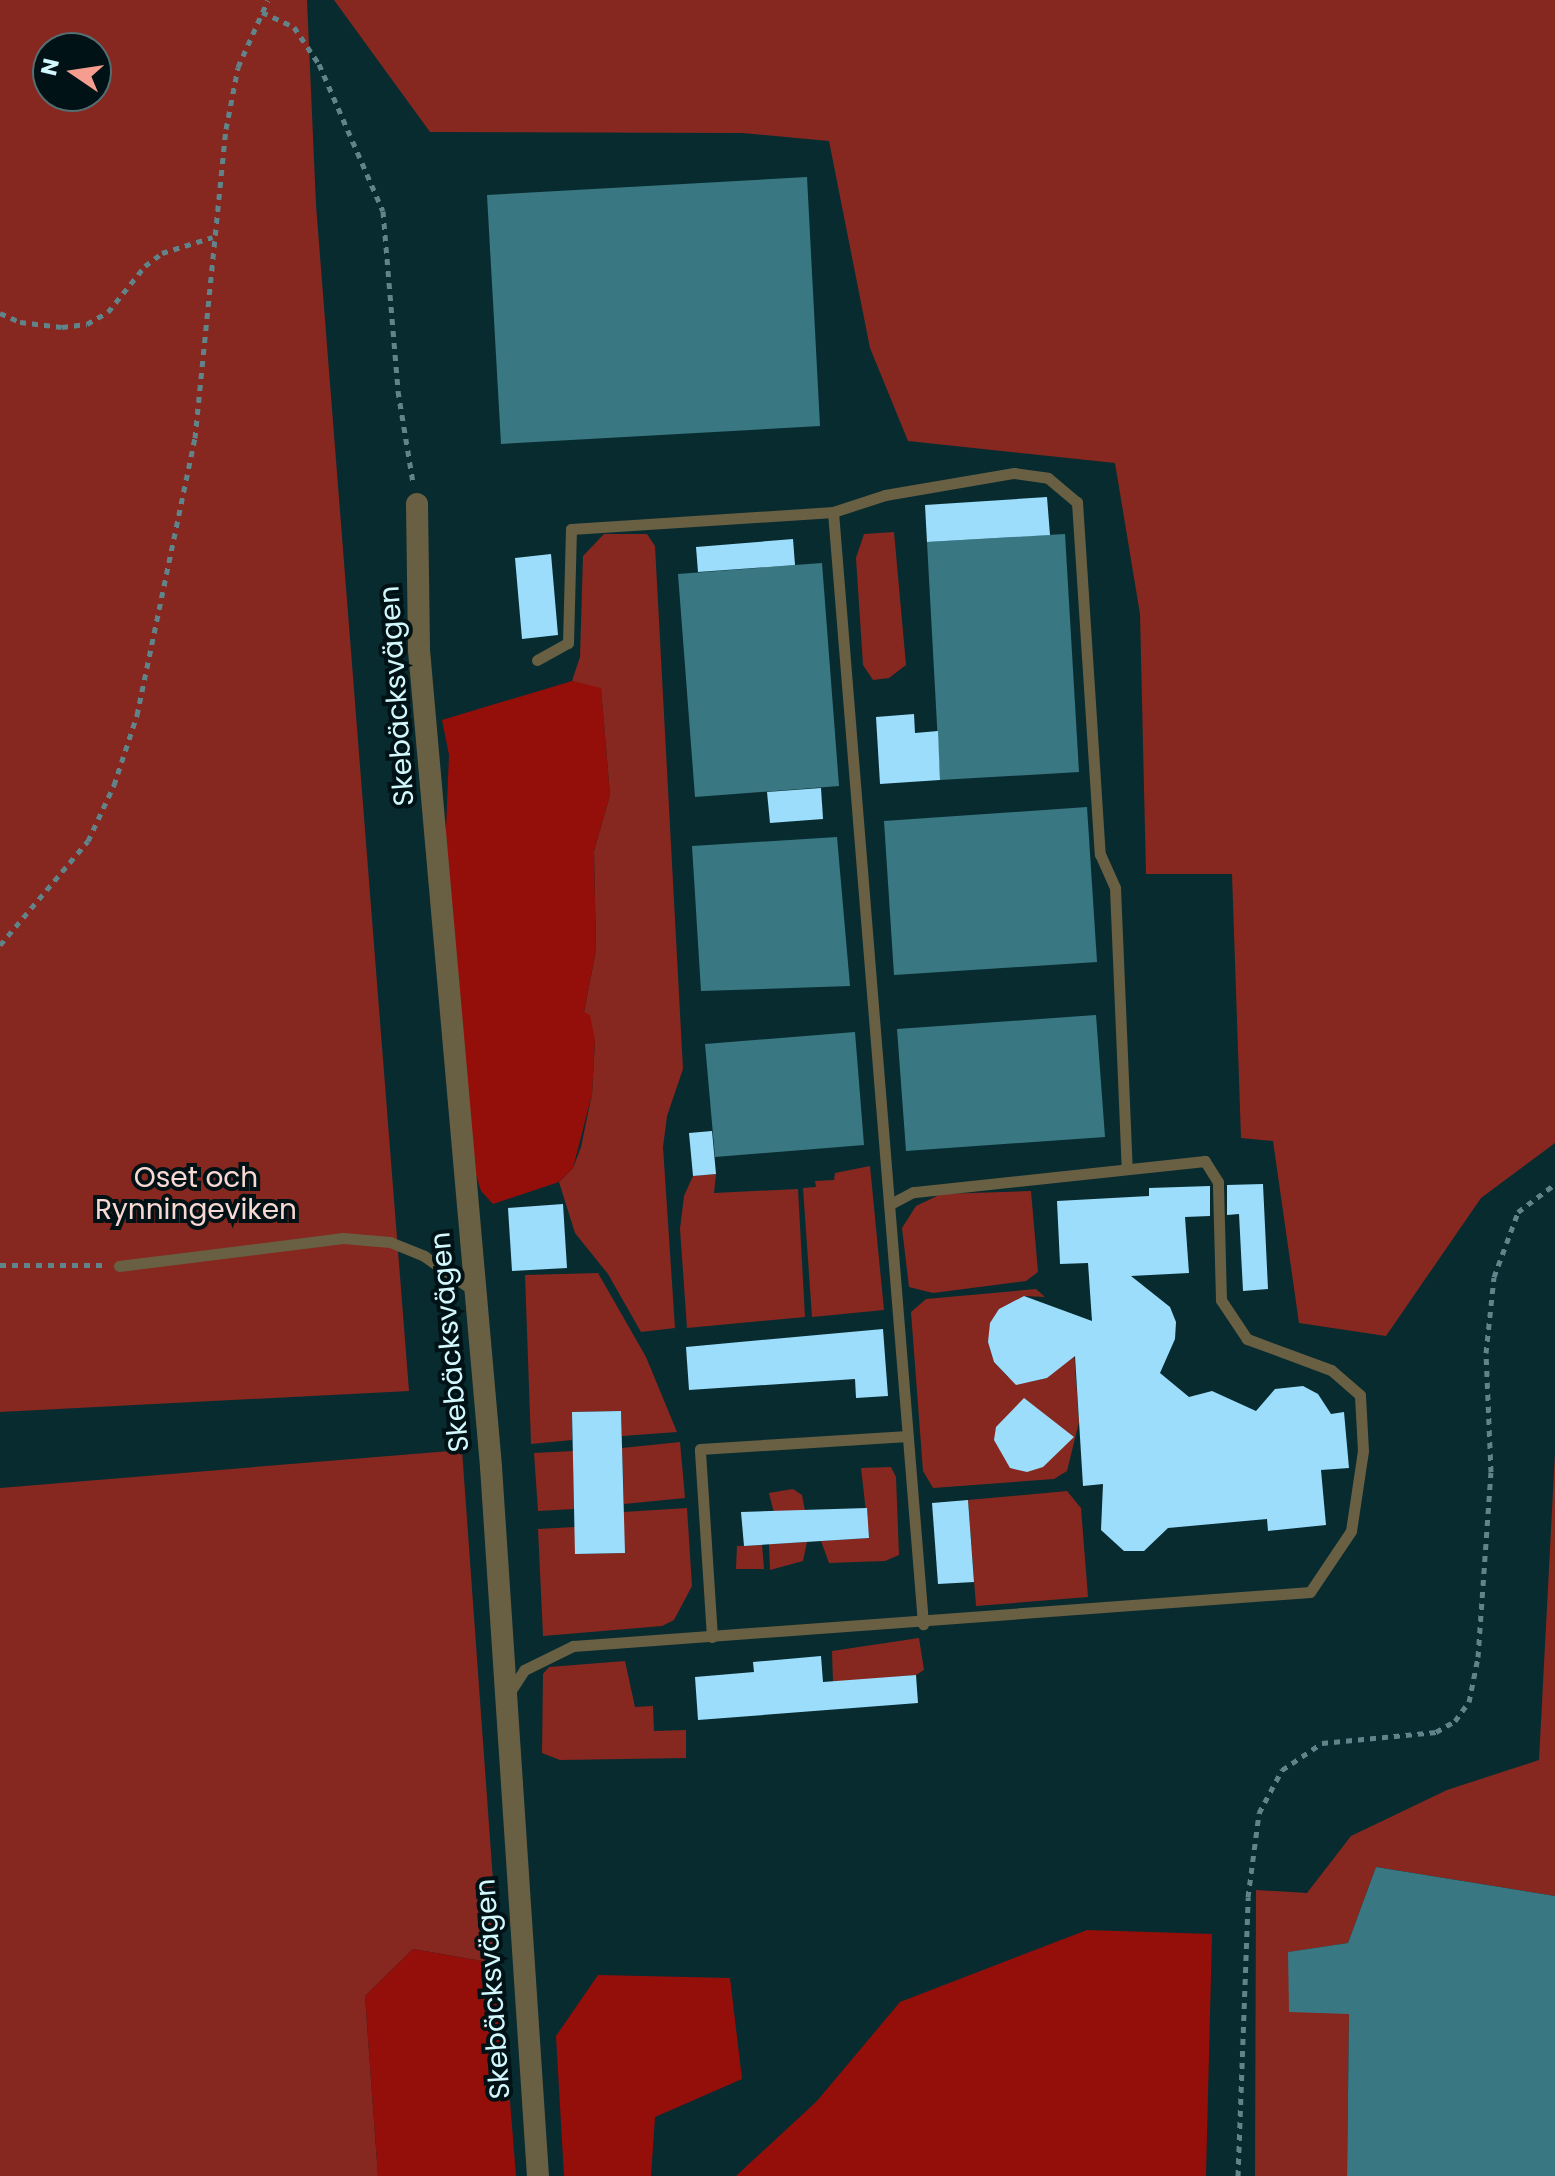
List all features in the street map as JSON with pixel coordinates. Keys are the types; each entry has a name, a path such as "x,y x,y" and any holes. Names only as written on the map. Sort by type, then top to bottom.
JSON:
{"street":[{"name":"Skebäcksvägen","path":"417,504 419,650 475,1291 538,2176"}],"lane":[{"path":"537,660 568,643 571,529 833,512 885,495 1014,473 1048,478 1077,502 1100,854 1115,888 1127,1169"},
{"path":"833,512 923,1624"},
{"path":"503,1702 524,1670 573,1646 923,1624 1310,1592 1351,1531 1363,1451 1360,1395 1331,1370 1247,1339 1221,1300 1218,1182 1205,1161 913,1192 889,1205"},
{"path":"119,1266 343,1238 390,1242 424,1256 475,1291"},
{"path":"712,1637 700,1449 908,1436"}],"path":[{"path":"0,945 88,841 137,715 195,438 214,236 238,67 268,0"},
{"path":"262,12 294,27 319,64 383,211 398,391 417,504"},
{"path":"0,313 20,322 87,324 108,312 162,253 193,247 214,236"},
{"path":"1238,2176 1248,1897 1259,1813 1282,1770 1322,1743 1436,1732 1455,1721 1469,1702 1478,1657 1491,1472 1486,1353 1494,1277 1518,1212 1555,1184"},
{"path":"0,1265 119,1266"}],"green space":[{"name":"Oset och Rynningeviken","path":"0,0 307,0 316,205 409,1391 0,1412"},
{"path":"334,0 1555,0 1555,1143 1481,1198 1386,1336 1299,1323 1273,1141 1241,1138 1232,874 1146,874 1140,614 1115,463 908,441 870,348 829,141 742,133 430,132"},
{"path":"894,532 906,665 889,678 873,680 863,665 856,558 864,534"},
{"path":"604,534 647,534 655,546 683,1069 667,1116 663,1147 675,1328 641,1332 608,1274 575,1233 559,1182 573,1168 581,1147 592,1094 595,1040 584,1012 596,950 594,851 610,795 601,689 572,681 580,657 583,556"},
{"path":"870,1166 884,1310 812,1317 803,1188 816,1187 815,1181 834,1180 835,1173"},
{"path":"716,1174 714,1193 798,1189 805,1317 687,1328 680,1229 684,1196 693,1176"},
{"path":"1031,1191 1038,1272 1026,1281 933,1293 909,1287 902,1228 916,1206 941,1194"},
{"path":"598,1273 646,1357 677,1432 622,1436 621,1411 572,1412 572,1440 531,1444 525,1275"},
{"path":"1036,1289 1045,1297 1024,1296 999,1309 988,1342 994,1362 1008,1377 1029,1382 1047,1378 1074,1352 1079,1422 1067,1471 1054,1479 933,1488 923,1471 911,1312 926,1299"},
{"path":"680,1442 685,1498 624,1504 622,1448"},
{"path":"462,1450 499,1964 413,1949 365,1996 378,2176 0,2176 0,1488"},
{"path":"573,1451 574,1509 538,1511 534,1453"},
{"path":"1555,1453 1555,1896 1376,1867 1348,1943 1289,1952 1349,2014 1347,2176 1255,2176 1256,1890 1307,1893 1351,1836 1447,1790 1539,1760"},
{"path":"891,1467 896,1477 899,1555 885,1561 829,1563 821,1541 869,1538 861,1468"},
{"path":"793,1489 802,1495 805,1511 774,1513 769,1493"},
{"path":"1067,1491 1081,1508 1088,1597 976,1606 968,1500"},
{"path":"687,1508 692,1586 674,1620 662,1626 543,1636 538,1529 575,1527 576,1554 624,1553 623,1512"},
{"path":"807,1542 803,1561 770,1570 769,1544"},
{"path":"762,1545 764,1569 736,1569 737,1546"},
{"path":"919,1638 924,1670 916,1675 833,1682 832,1651"},
{"path":"625,1661 635,1707 653,1706 654,1731 686,1730 686,1758 560,1760 542,1753 543,1674 549,1667"}],"shaded area":[{"path":"572,681 601,688 610,795 594,851 596,950 584,1012 590,1015 595,1040 592,1094 573,1168 559,1182 493,1204 481,1191 472,1162 441,950 449,755 442,720"},
{"path":"1087,1930 1212,1934 1206,2176 736,2176 817,2101 900,2002"},
{"path":"413,1949 499,1964 516,2176 378,2176 365,1996"},
{"path":"598,1975 730,1978 742,2079 655,2117 651,2176 564,2176 556,2036"}],"water":[{"path":"807,177 820,426 501,444 487,195"},
{"path":"1065,534 1079,772 940,780 927,542"},
{"path":"822,563 839,786 695,797 678,574"},
{"path":"1087,807 1097,962 894,975 884,821"},
{"path":"837,837 850,986 701,991 692,846"},
{"path":"1096,1015 1105,1137 906,1151 897,1029"},
{"path":"855,1032 864,1145 715,1157 705,1044"},
{"path":"1376,1867 1555,1896 1555,2176 1347,2176 1349,2014 1289,2012 1288,1952 1348,1943"}],"building":[{"path":"1047,497 1050,535 927,542 925,505"},
{"path":"793,539 795,565 698,572 696,547"},
{"path":"551,554 558,635 522,639 515,558"},
{"path":"914,714 915,733 938,731 940,780 880,784 876,717"},
{"path":"821,788 823,819 770,823 767,792"},
{"path":"712,1131 716,1174 693,1176 689,1133"},
{"path":"1263,1184 1268,1289 1243,1291 1239,1214 1227,1215 1227,1185"},
{"path":"1210,1186 1210,1216 1185,1217 1189,1273 1131,1276 1170,1307 1176,1322 1175,1339 1160,1373 1189,1397 1212,1391 1256,1411 1275,1389 1303,1386 1318,1394 1331,1414 1344,1412 1349,1468 1321,1470 1326,1525 1268,1531 1267,1519 1168,1528 1144,1551 1124,1551 1101,1530 1103,1484 1083,1486 1075,1356 1047,1378 1016,1385 994,1362 988,1342 990,1323 999,1309 1024,1296 1092,1321 1088,1263 1060,1264 1057,1201 1149,1196 1149,1188"},
{"path":"563,1204 567,1268 512,1271 508,1208"},
{"path":"883,1329 888,1396 856,1398 855,1379 689,1390 686,1347"},
{"path":"1024,1398 1074,1437 1043,1467 1027,1472 1010,1468 994,1440 996,1427"},
{"path":"621,1411 625,1553 575,1554 572,1412"},
{"path":"968,1500 974,1582 938,1584 932,1503"},
{"path":"867,1508 869,1538 744,1546 741,1512"},
{"path":"821,1656 823,1682 916,1675 918,1703 698,1720 695,1677 754,1672 753,1662"}]}
